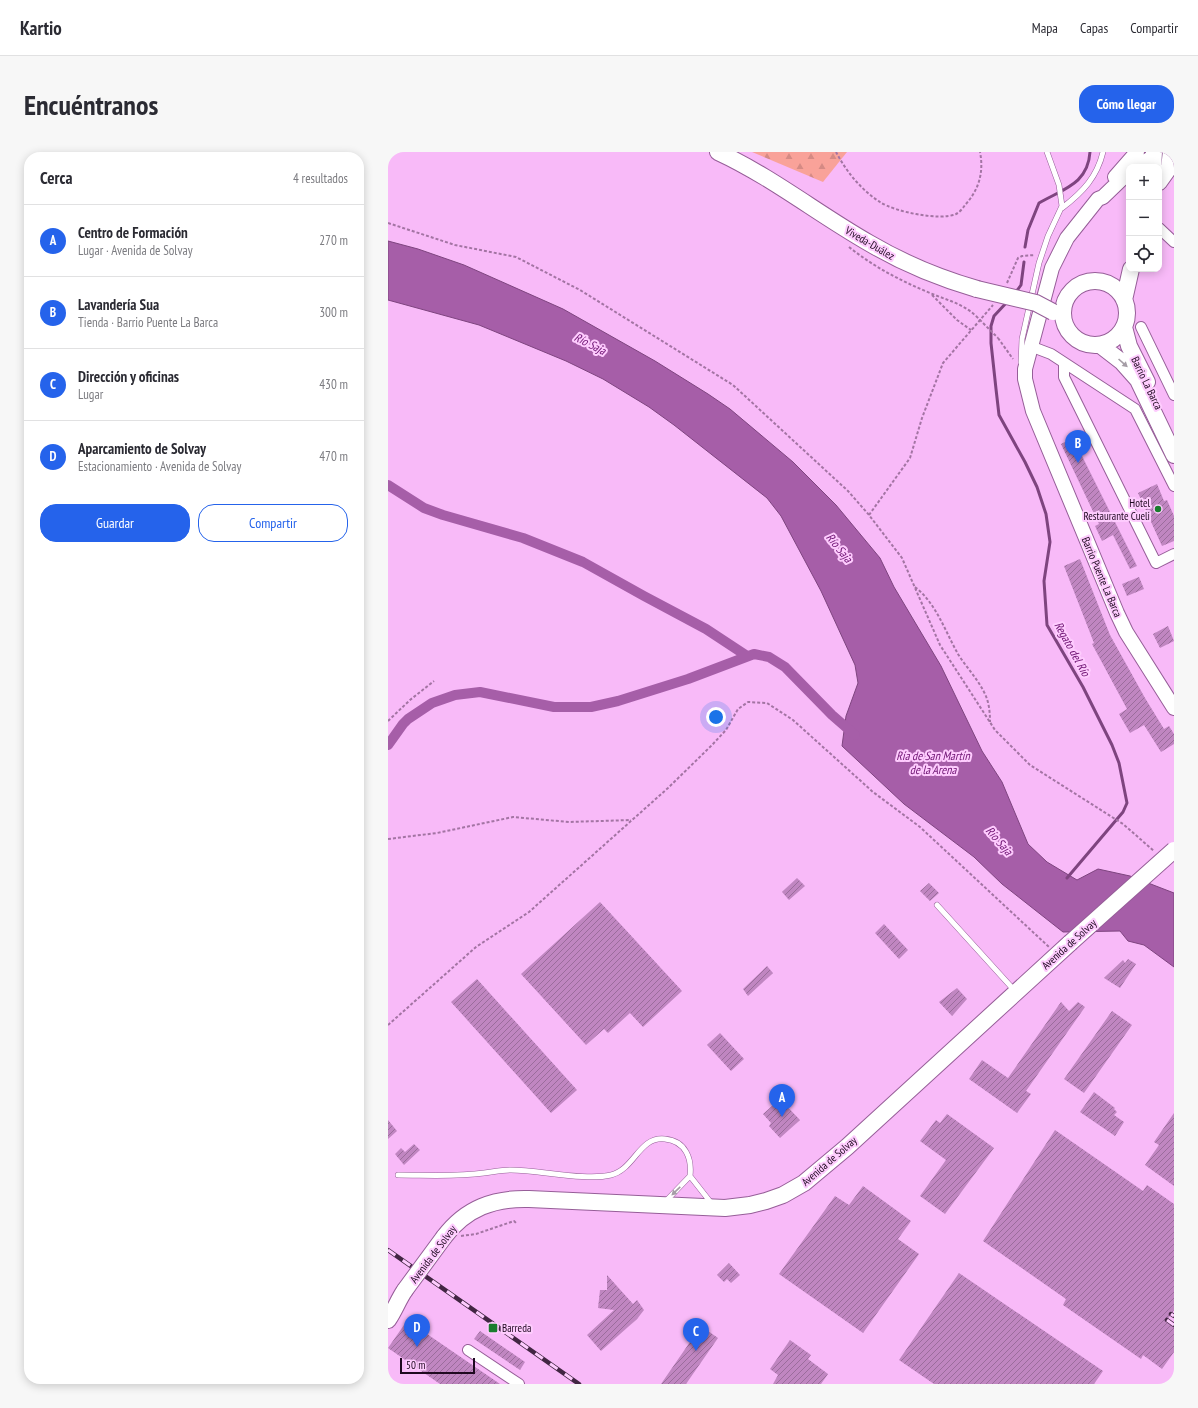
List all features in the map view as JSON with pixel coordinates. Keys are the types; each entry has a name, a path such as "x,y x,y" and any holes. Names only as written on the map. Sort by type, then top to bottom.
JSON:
{"main road":[{"name":"Viveda-Duález","path":"718,152 765,177 894,257 942,278 977,289 1036,303 1060,306"},
{"path":"1162,178 1169,168 1163,156"},
{"path":"1106,283 1118,275 1126,265"},
{"path":"1124,300 1130,272"},
{"path":"1095,281 1106,283 1116,288 1124,300 1127,306 1127,317 1124,327 1118,336 1110,342 1100,345 1090,345 1080,342 1072,336 1066,327 1060,306 1075,288 1085,283 1095,281"},
{"name":"Barrio La Barca","path":"1124,327 1129,346 1174,437"},
{"name":"Barrio La Barca","path":"1100,345 1122,362 1142,385 1174,455"},
{"name":"Avenida de Solvay","path":"388,1320 396,1309 398,1299 444,1236 454,1224 481,1206 503,1200 529,1199 716,1208 742,1207 782,1195 804,1183 847,1147 1016,991 1174,850"}],"street":[{"name":"Barrio Puente La Barca","path":"1163,156 1135,157 1098,195 1098,199 1067,238 1056,258 1023,366 1033,411 1111,600 1126,632 1174,708"},
{"name":"Barrio Puente La Barca","path":"1098,199 1103,198 1115,184 1126,178"},
{"path":"1162,231 1174,242"},
{"name":"Barrio La Barca","path":"1141,327 1174,395"},
{"path":"1030,346 1044,350 1135,409 1174,486"},
{"path":"1064,363 1064,377 1156,563 1174,554"},
{"path":"468,1350 519,1384"}],"lane":[{"path":"1047,152 1059,185 1062,208"},
{"path":"1023,366 1022,339 1029,300 1041,256 1056,216 1062,208 1087,187 1096,174 1103,152"},
{"path":"938,905 1016,991"},
{"path":"398,1175 484,1173 511,1170 608,1175 624,1170 641,1148 648,1143 664,1139 680,1145 689,1154 691,1166 690,1176 662,1205"},
{"path":"690,1176 716,1208"}],"path":[{"path":"836,152 862,189 881,203 906,212 944,217 958,214 974,194 980,183 982,164 980,152"},
{"path":"388,223 456,245 516,257 580,290 733,385 848,491 869,515 902,558 940,645 991,723 1030,765 1123,824 1157,854"},
{"path":"1004,288 1018,258 1032,255 1041,256"},
{"path":"971,330 957,320 931,294 968,308 998,338 1011,357 1023,366"},
{"path":"869,515 910,458 922,418 943,364 993,304"},
{"path":"914,586 923,592 931,604 958,653 985,693 990,709 991,723"},
{"path":"388,721 434,681"},
{"path":"388,1025 476,947 529,912 712,745 726,730 738,709 748,702 766,703 793,720 873,792 920,827 1057,954"},
{"path":"388,839 432,834 513,817 569,822 631,820"},
{"path":"444,1236 464,1236 508,1222 514,1221 516,1223"}],"green space":[{"path":"752,152 847,152 823,182"}],"water":[{"path":"388,241 418,249 464,265 563,309 655,361 708,394 730,409 793,462 836,505 880,558 894,587 941,666 982,751 1002,782 1028,844 1047,862 1077,880 1098,869 1130,876 1174,893 1174,967 1144,945 1128,941 1120,931 1063,932 1002,884 974,857 904,804 842,746 846,716 858,683 855,665 821,591 781,516 767,498 674,425 649,407 603,379 566,361 479,325 388,300"}],"building":[{"path":"1073,438 1137,566 1130,569 1113,535 1102,541 1095,526 1099,524 1061,444"},
{"name":"Hotel Restaurante Cueli","path":"1157,484 1164,501 1167,500 1174,516 1174,541 1162,546 1138,493"},
{"path":"1080,559 1110,635 1164,729 1169,726 1174,734 1174,744 1161,752 1144,725 1130,733 1119,714 1127,709 1092,644 1094,643 1064,566"},
{"path":"1139,577 1144,589 1127,596 1122,584"},
{"path":"1168,626 1174,641 1160,648 1153,634"},
{"path":"797,878 805,886 789,900 782,892"},
{"path":"929,883 939,893 930,901 920,891"},
{"path":"600,902 682,991 643,1027 630,1013 608,1033 604,1029 586,1045 521,974"},
{"path":"884,924 908,950 899,959 875,933"},
{"path":"1128,959 1136,964 1120,988 1104,978 1123,960 1125,963"},
{"path":"767,966 773,973 748,996 743,989"},
{"path":"477,979 577,1090 551,1113 451,1002"},
{"path":"957,988 967,999 952,1016 939,1002"},
{"path":"1061,1002 1069,1011 1078,1002 1085,1007 1026,1091 1031,1094 1017,1113 969,1079 982,1060 1008,1078"},
{"path":"1112,1011 1132,1025 1084,1093 1064,1079"},
{"path":"720,1033 744,1059 731,1071 707,1045"},
{"path":"1094,1092 1115,1108 1114,1109 1117,1112 1114,1115 1124,1122 1115,1136 1080,1112"},
{"path":"780,1099 800,1120 780,1138 769,1126 771,1123 763,1114"},
{"path":"1174,1113 1174,1186 1145,1165 1159,1145 1154,1142"},
{"path":"947,1114 994,1148 945,1214 920,1196 946,1160 920,1141 936,1120 940,1123"},
{"path":"388,1120 397,1131 388,1139"},
{"path":"1055,1130 1143,1191 1147,1185 1174,1204 1174,1310 1166,1322 1174,1327 1174,1352 1162,1369 1143,1355 1141,1359 1063,1305 1066,1299 983,1241"},
{"path":"414,1144 420,1150 404,1165 395,1154 401,1148 405,1152"},
{"path":"863,1186 911,1221 898,1239 919,1254 863,1333 779,1274 835,1196 849,1205"},
{"path":"729,1263 740,1275 731,1283 727,1279 724,1282 717,1275"},
{"path":"959,1273 1103,1371 1094,1384 934,1384 899,1360"},
{"path":"607,1275 633,1304 637,1300 644,1310 637,1319 601,1351 587,1335 614,1310 598,1308 600,1290 607,1290"},
{"path":"406,1322 411,1323 500,1384 440,1384 388,1348"},
{"path":"701,1326 718,1338 686,1384 661,1384"},
{"path":"480,1331 525,1362 520,1370 474,1339"},
{"path":"790,1340 811,1355 808,1359 828,1374 821,1384 773,1384 778,1375 770,1369"}],"waterway":[{"name":"Regato del Río","path":"1025,247 1028,230 1039,203 1065,189 1079,179 1085,172 1090,152"},
{"name":"Regato del Río","path":"1016,292 1021,285 1024,262"},
{"name":"Regato del Río","path":"1008,301 994,316 991,326 991,343 999,415 1037,487 1046,514 1050,542 1044,581 1047,625 1083,687 1112,745 1119,763 1127,803 1123,812 1067,878"},
{"path":"388,485 424,508 523,538 583,562 706,629 747,656"},
{"path":"388,745 408,719 432,703 455,695 480,692 554,707 591,707 618,701 688,679 754,654 769,657 785,667 832,715 855,735"}],"railway":[{"path":"388,1250 579,1384"},
{"path":"1167,1320 1174,1325"}],"place":[{"name":"Lavandería Sua","path":"1078,463"},
{"name":"Hotel Restaurante Cueli","path":"1158,509"},
{"name":"Centro de Formación","path":"782,1117"},
{"name":"Barreda","path":"493,1328"},
{"name":"Aparcamiento de Solvay","path":"417,1347"},
{"name":"Dirección y oficinas","path":"696,1351"}],"water label":[{"name":"Río Saja","path":"590,344"},
{"name":"Río Saja","path":"839,548"},
{"name":"Ría de San Martín de la Arena","path":"933,763"},
{"name":"Río Saja","path":"999,841"}]}
